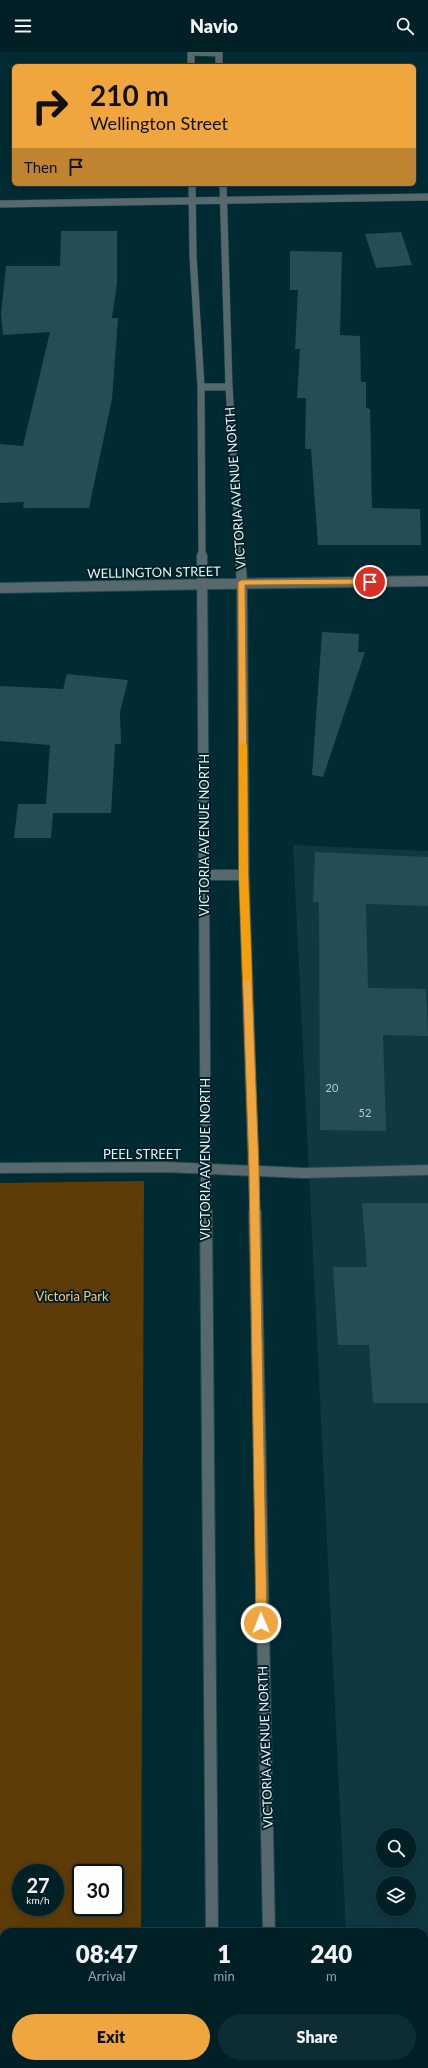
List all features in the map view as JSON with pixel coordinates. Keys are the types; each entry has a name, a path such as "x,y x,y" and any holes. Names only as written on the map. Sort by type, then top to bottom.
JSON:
{"street":[{"path":"191,64 191,52 219,52 220,64"},
{"name":"VICTORIA AVENUE NORTH","path":"192,186 195,295 201,387 208,1634 212,1928"},
{"name":"VICTORIA AVENUE NORTH","path":"223,186 229,387 242,582 244,875 254,1170 262,1639 269,1928"},
{"path":"0,204 428,197"},
{"name":"VICTORIA AVENUE NORTH","path":"201,387 229,387"},
{"name":"WELLINGTON STREET","path":"0,588 202,585 242,582 428,581"},
{"path":"204,875 244,875"},
{"name":"PEEL STREET","path":"0,1168 205,1169 303,1173 428,1170"}],"shaded area":[{"path":"293,845 428,851 428,1928 346,1928"}],"green space":[{"name":"Victoria Park","path":"144,1181 141,1928 0,1928 0,1183"}],"building":[{"path":"61,231 117,231 117,283 112,318 118,318 112,399 89,508 23,508 24,502 0,503 0,444 23,446 50,332 3,335 1,314 6,266 60,266"},
{"path":"401,232 412,265 376,268 365,234"},
{"path":"290,251 342,252 340,335 360,336 361,382 366,382 366,408 370,409 372,508 420,509 421,545 318,545 311,449 305,449 306,398 297,398 300,349 295,349 298,290 290,290"},
{"path":"322,632 359,634 358,652 365,652 323,777 312,775"},
{"path":"67,674 128,680 120,712 121,744 115,744 111,813 53,813 51,838 14,838 18,804 46,804 50,745 0,741 0,686 63,689"},
{"path":"315,852 428,857 428,906 366,904 368,988 426,989 428,1036 383,1035 386,1131 320,1130 319,902 313,902"},
{"path":"362,1203 428,1203 428,1403 373,1403 369,1345 338,1345 333,1267 367,1267"}],"slow traffic":[{"path":"243,745 244,875 247,979"}],"route":[{"path":"261,1623 254,1170 244,875 242,582 370,582"}]}
